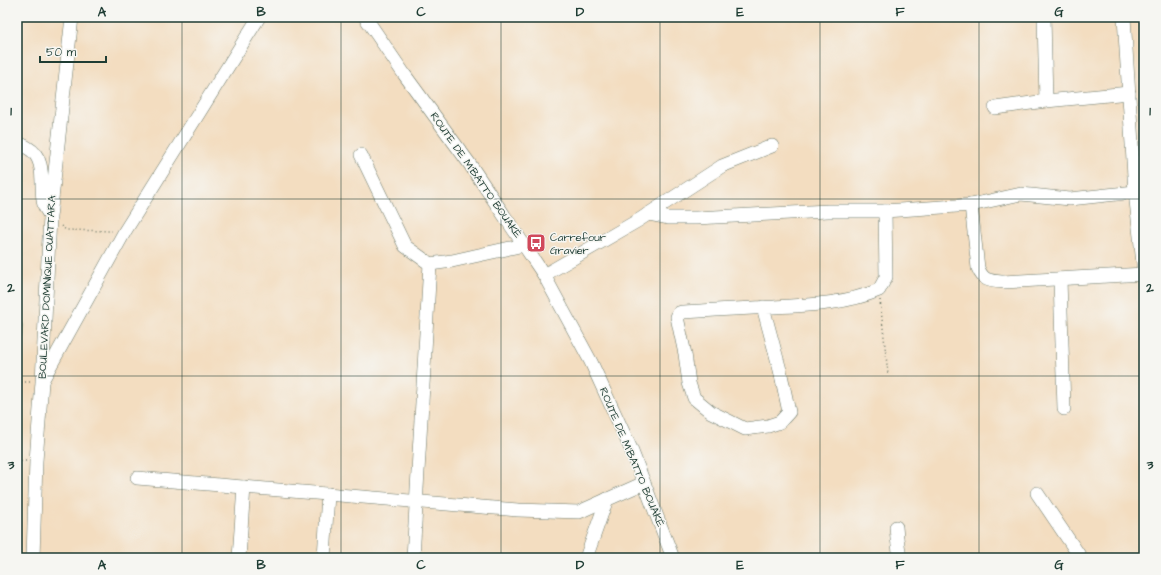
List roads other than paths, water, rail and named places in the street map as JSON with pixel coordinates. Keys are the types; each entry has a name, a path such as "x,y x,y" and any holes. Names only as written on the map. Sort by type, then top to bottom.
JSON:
{"street":[{"name":"BOULEVARD DOMINIQUE OUATTARA","path":"33,558 36,461 42,382 50,217 72,17"},
{"path":"42,382 125,232 259,17"},
{"name":"ROUTE DE M'BATTO BOUAKÉ","path":"364,17 469,163 544,275 591,362 631,449 673,558"},
{"path":"1044,17 1046,101"},
{"path":"971,205 978,268 985,279 1002,282 1144,273 1135,192 1124,17"},
{"path":"995,108 1046,101 1129,93"},
{"path":"17,144 21,144 32,150 39,161 43,176 44,206 50,217"},
{"path":"544,275 648,214 722,166 772,146"},
{"path":"361,155 405,246 430,264 452,261 524,245"},
{"path":"648,214 668,218 696,218 828,211 885,212 971,205 1021,194 1070,199 1135,192"},
{"path":"763,307 780,370 789,412 780,422 768,426 745,429 711,412 694,398 689,383 685,354 677,317 679,313 682,312 763,307 822,304 865,296 879,290 886,277 885,212"},
{"path":"413,558 430,264"},
{"path":"1060,279 1064,409"},
{"path":"137,478 518,510 579,512 644,483"},
{"path":"239,558 244,487"},
{"path":"1037,493 1081,558"},
{"path":"324,558 328,494"},
{"path":"586,558 607,499"},
{"path":"896,527 900,558"}],"place":[{"name":"Carrefour Gravier","path":"536,243"}]}
